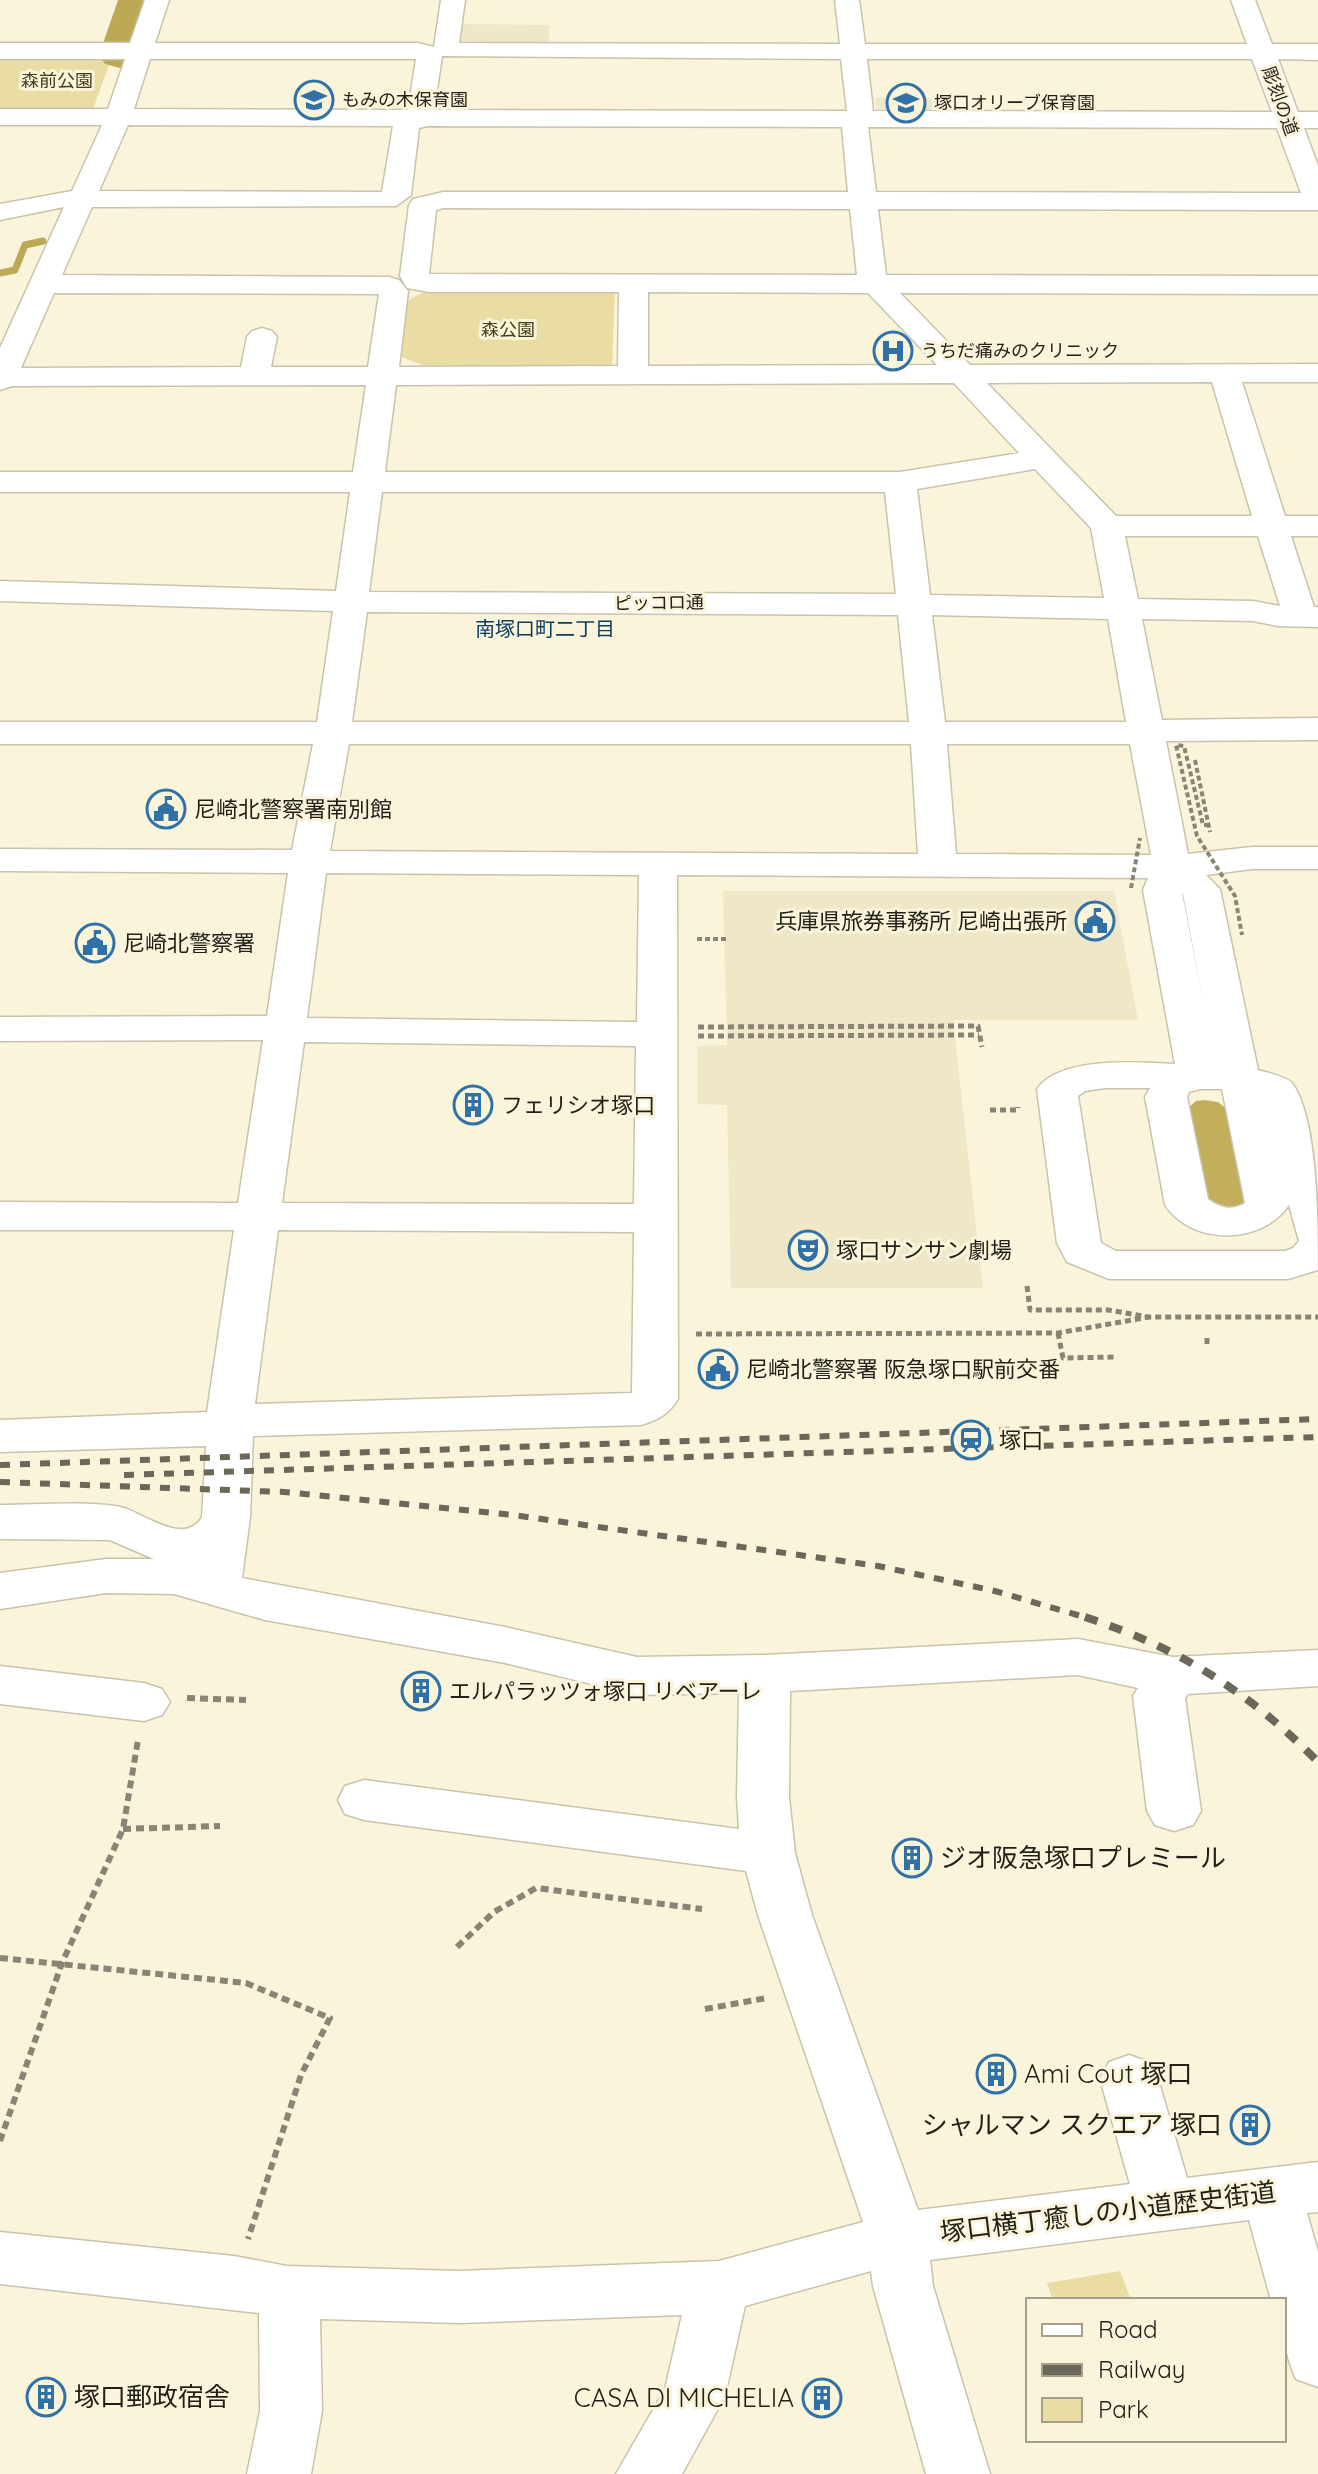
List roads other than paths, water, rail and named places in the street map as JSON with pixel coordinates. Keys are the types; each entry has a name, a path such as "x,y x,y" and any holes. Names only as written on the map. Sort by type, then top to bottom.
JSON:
{"street":[{"path":"453,0 446,48 451,51 1318,52"},
{"path":"847,0 860,111 854,120 872,280 1107,526 1172,867 1162,890 1219,1077"},
{"name":"彫刻の道","path":"1243,0 1302,117 1318,201"},
{"path":"1256,0 1269,52"},
{"path":"120,22 154,11"},
{"path":"154,11 118,118 1,379 1318,373"},
{"path":"0,51 429,53 397,195 386,200 60,199 0,212"},
{"path":"0,117 414,120 1302,117"},
{"path":"1318,201 443,200 423,205 414,276 417,282 1318,285"},
{"path":"633,376 634,283"},
{"path":"42,284 389,286 394,291 333,733 309,861 258,1215 230,1421 226,1517 216,1589"},
{"path":"254,377 262,337"},
{"path":"1224,373 1271,526 1309,617"},
{"path":"0,482 900,482 1044,458"},
{"path":"900,482 928,733 938,866"},
{"path":"1107,526 1318,526"},
{"name":"ピッコロ通","path":"0,591 440,604 758,603 1253,611 1309,617"},
{"path":"0,733 1147,733 1172,729 1318,729"},
{"path":"0,860 1172,867 1252,858 1318,858"},
{"path":"0,1436 209,1430 230,1421 641,1409 655,1399 654,1218 681,1032 658,863"},
{"path":"0,1029 681,1032"},
{"path":"1318,1237 1285,1102 1276,1090 1219,1077 1092,1077 1058,1089 1068,1179 1083,1252 1098,1261 1129,1266 1288,1265 1309,1258 1318,1247"},
{"path":"1143,1108 1171,1237 1179,1241 1264,1242"},
{"path":"0,1216 654,1218"},
{"path":"0,1522 117,1523 167,1546 180,1547 193,1546 216,1535 226,1517"},
{"path":"106,1576 121,1568 129,1554 117,1523"},
{"path":"0,1591 106,1576 174,1577 265,1602 505,1645 637,1676 765,1674 1078,1657 1173,1676 1318,1668"},
{"path":"765,1674 763,1798 768,1853 811,1990 898,2238 903,2286 958,2474"},
{"path":"1173,1676 1159,1696 1174,1811"},
{"path":"0,1685 144,1702"},
{"path":"364,1800 768,1853"},
{"path":"1129,2079 1166,2205"},
{"path":"1294,2189 1318,2360"},
{"name":"塚口横丁癒しの小道歴史街道","path":"0,2258 260,2287 459,2297 719,2287 898,2238 1294,2189"},
{"path":"260,2287 292,2342 291,2411 279,2474"},
{"path":"648,2474 694,2396 719,2287"}],"waterway":[{"path":"120,55 138,0"},
{"path":"0,273 15,270 25,245 43,241"}],"railway":[{"path":"0,1465 1318,1419"},
{"path":"124,1475 1318,1437"},
{"path":"0,1482 284,1492 513,1515 878,1566 995,1591 1089,1618"},
{"path":"1085,1617 1089,1618"},
{"path":"1089,1618 1151,1643 1210,1674 1265,1714 1318,1762"}],"place":[{"name":"もみの木保育園","path":"314,100"},
{"name":"塚口オリーブ保育園","path":"906,103"},
{"name":"うちだ痛みのクリニック","path":"893,351"},
{"name":"尼崎北警察署南別館","path":"166,809"},
{"name":"兵庫県旅券事務所 尼崎出張所","path":"1095,921"},
{"name":"尼崎北警察署","path":"95,943"},
{"name":"フェリシオ塚口","path":"473,1105"},
{"name":"塚口サンサン劇場","path":"808,1250"},
{"name":"尼崎北警察署 阪急塚口駅前交番","path":"718,1369"},
{"name":"塚口","path":"971,1440"},
{"name":"エルパラッツォ塚口 リベアーレ","path":"421,1691"},
{"name":"ジオ阪急塚口プレミール","path":"912,1858"},
{"name":"Ami Cout 塚口","path":"996,2074"},
{"name":"シャルマン スクエア 塚口","path":"1250,2125"},
{"name":"塚口郵政宿舎","path":"46,2397"},
{"name":"CASA DI MICHELIA","path":"822,2398"}],"district":[{"name":"南塚口町二丁目","path":"545,629"}],"park label":[{"name":"森前公園","path":"57,81"},
{"name":"森公園","path":"508,330"}]}
